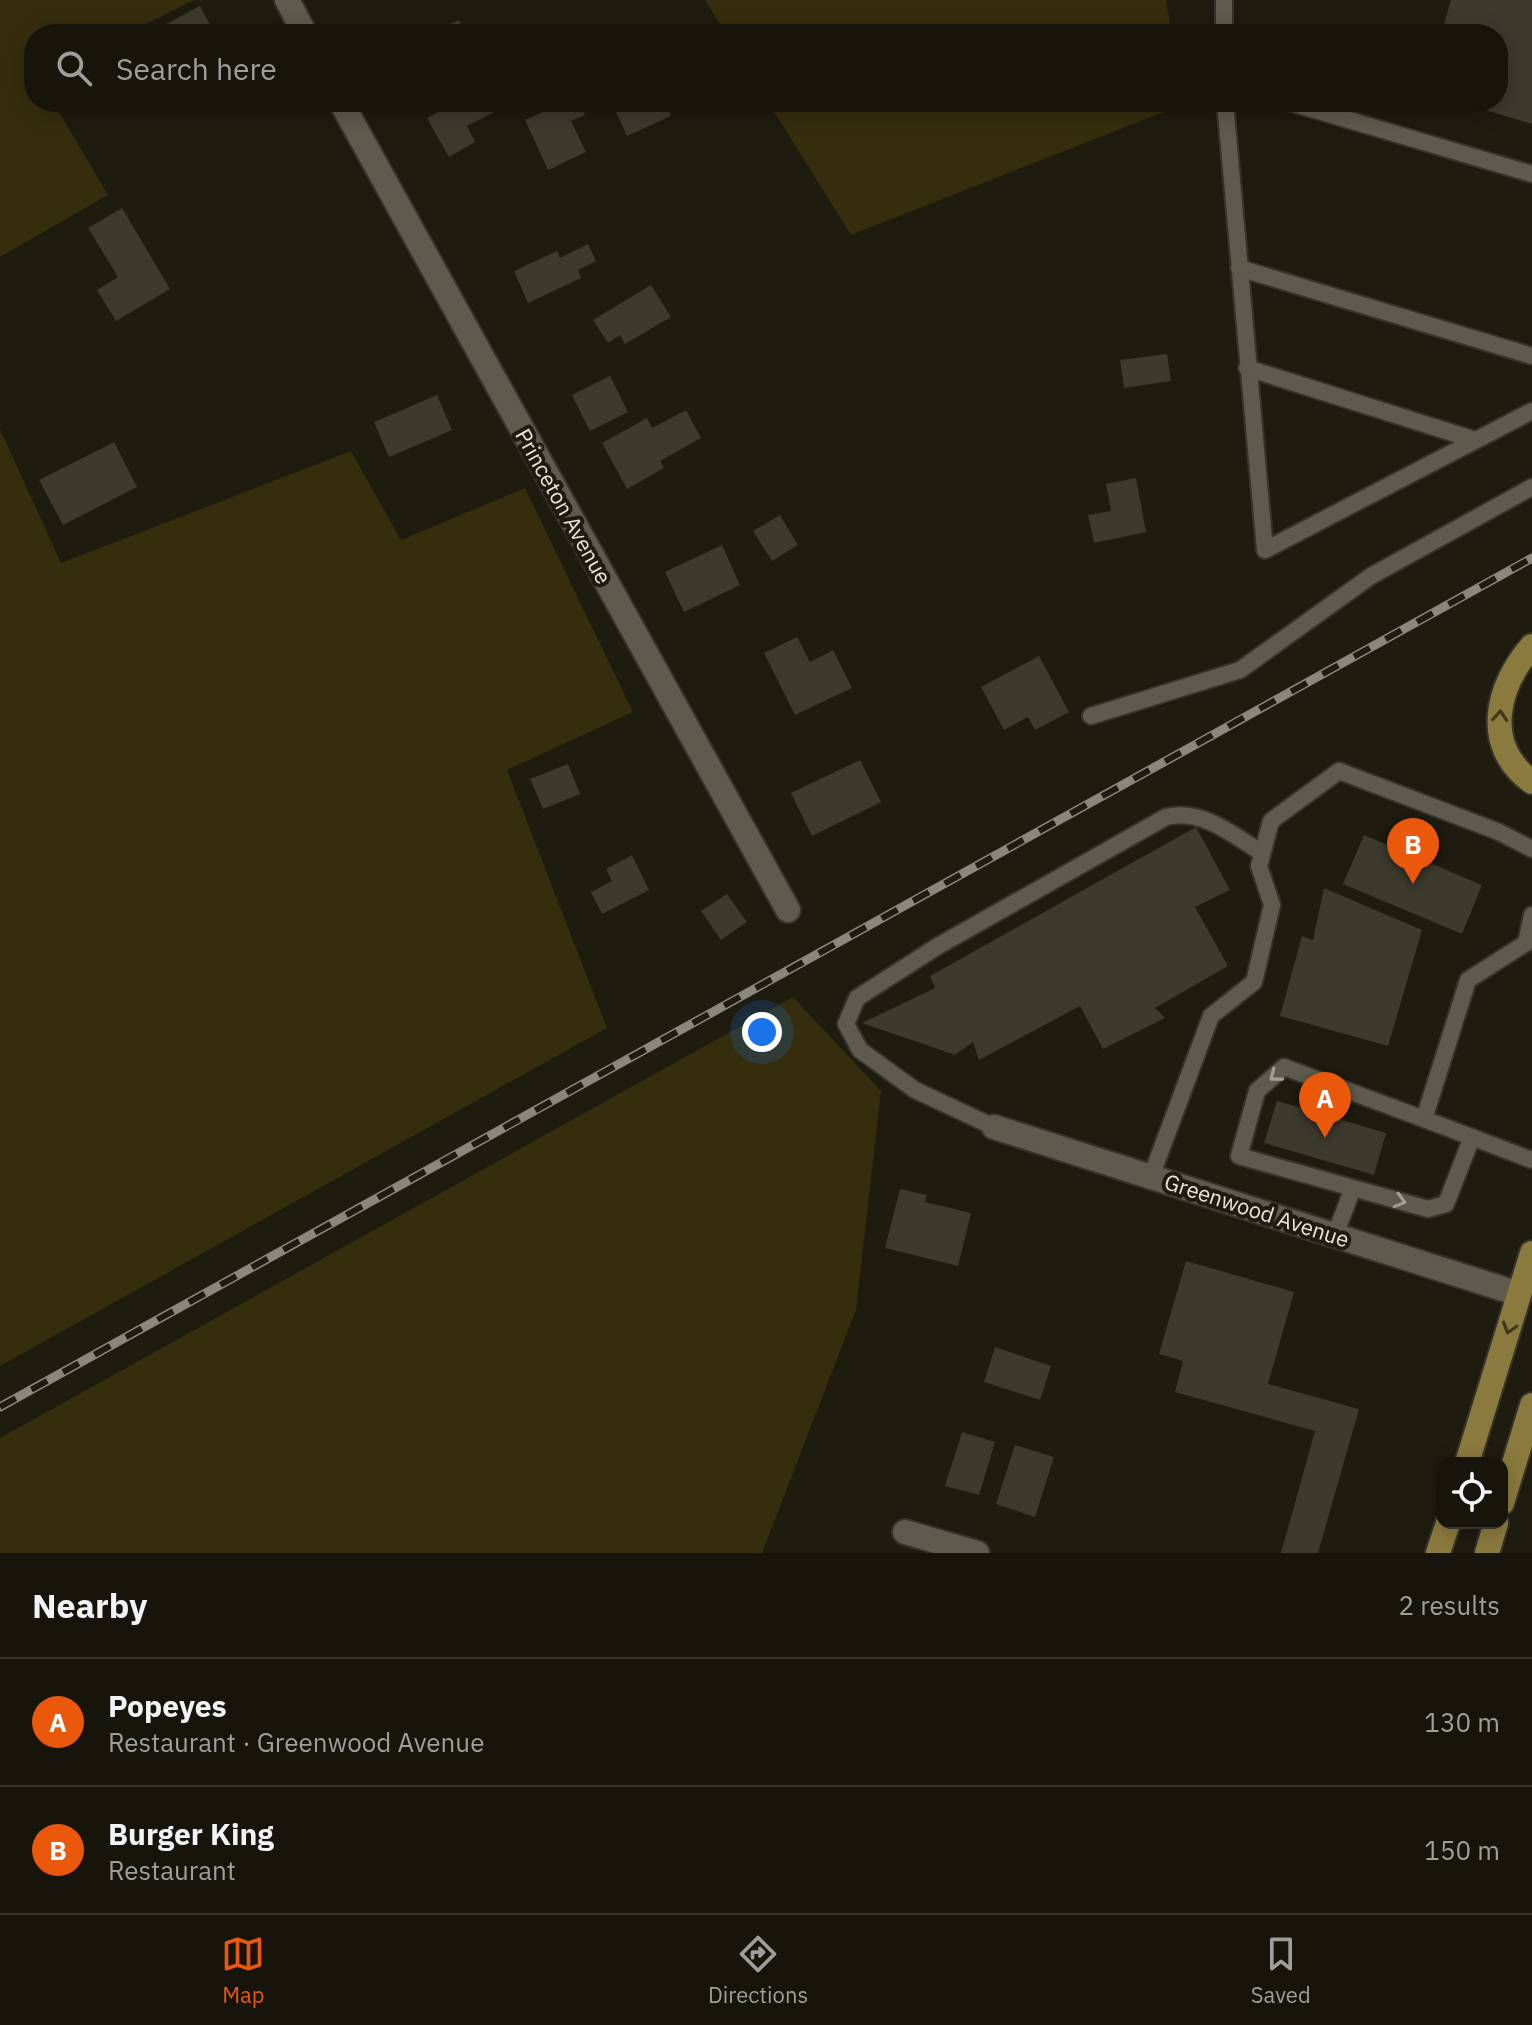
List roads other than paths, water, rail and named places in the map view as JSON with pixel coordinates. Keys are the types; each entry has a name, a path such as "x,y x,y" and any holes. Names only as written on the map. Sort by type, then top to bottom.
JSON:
{"main road":[{"path":"1532,646 1513,673 1498,716 1502,743 1508,757 1532,782"},
{"path":"1469,1457 1532,1253"},
{"path":"1508,1489 1528,1442 1532,1405"},
{"path":"1438,1553 1446,1529"},
{"path":"1487,1553 1494,1529"}],"street":[{"path":"287,0 300,24"},
{"name":"Princeton Avenue","path":"347,112 788,910"},
{"name":"Greenwood Avenue","path":"994,1127 1519,1294"},
{"path":"905,1532 977,1553"}],"lane":[{"path":"1224,0 1224,24"},
{"path":"1226,112 1265,550 1532,411"},
{"path":"1322,112 1532,174"},
{"path":"1239,268 1532,356"},
{"path":"1247,368 1475,440"},
{"path":"1091,716 1240,670 1371,576 1532,487"},
{"path":"1151,1177 1211,1016 1254,982 1272,905 1259,866 1271,821 1339,771 1499,832 1532,849"},
{"path":"994,1127 915,1090 860,1050 846,1024 857,998 938,946 1166,817 1181,813 1204,818 1262,853"},
{"path":"1424,1119 1468,980 1526,943 1532,915"},
{"path":"1472,1137 1446,1204 1428,1209 1239,1156 1257,1091 1284,1067 1424,1119 1472,1137 1532,1160"},
{"path":"1335,1235 1353,1188"}],"railway":[{"path":"0,1407 1532,558"}],"place":[{"name":"Burger King","path":"1413,884"},
{"name":"Popeyes","path":"1325,1138"}]}
